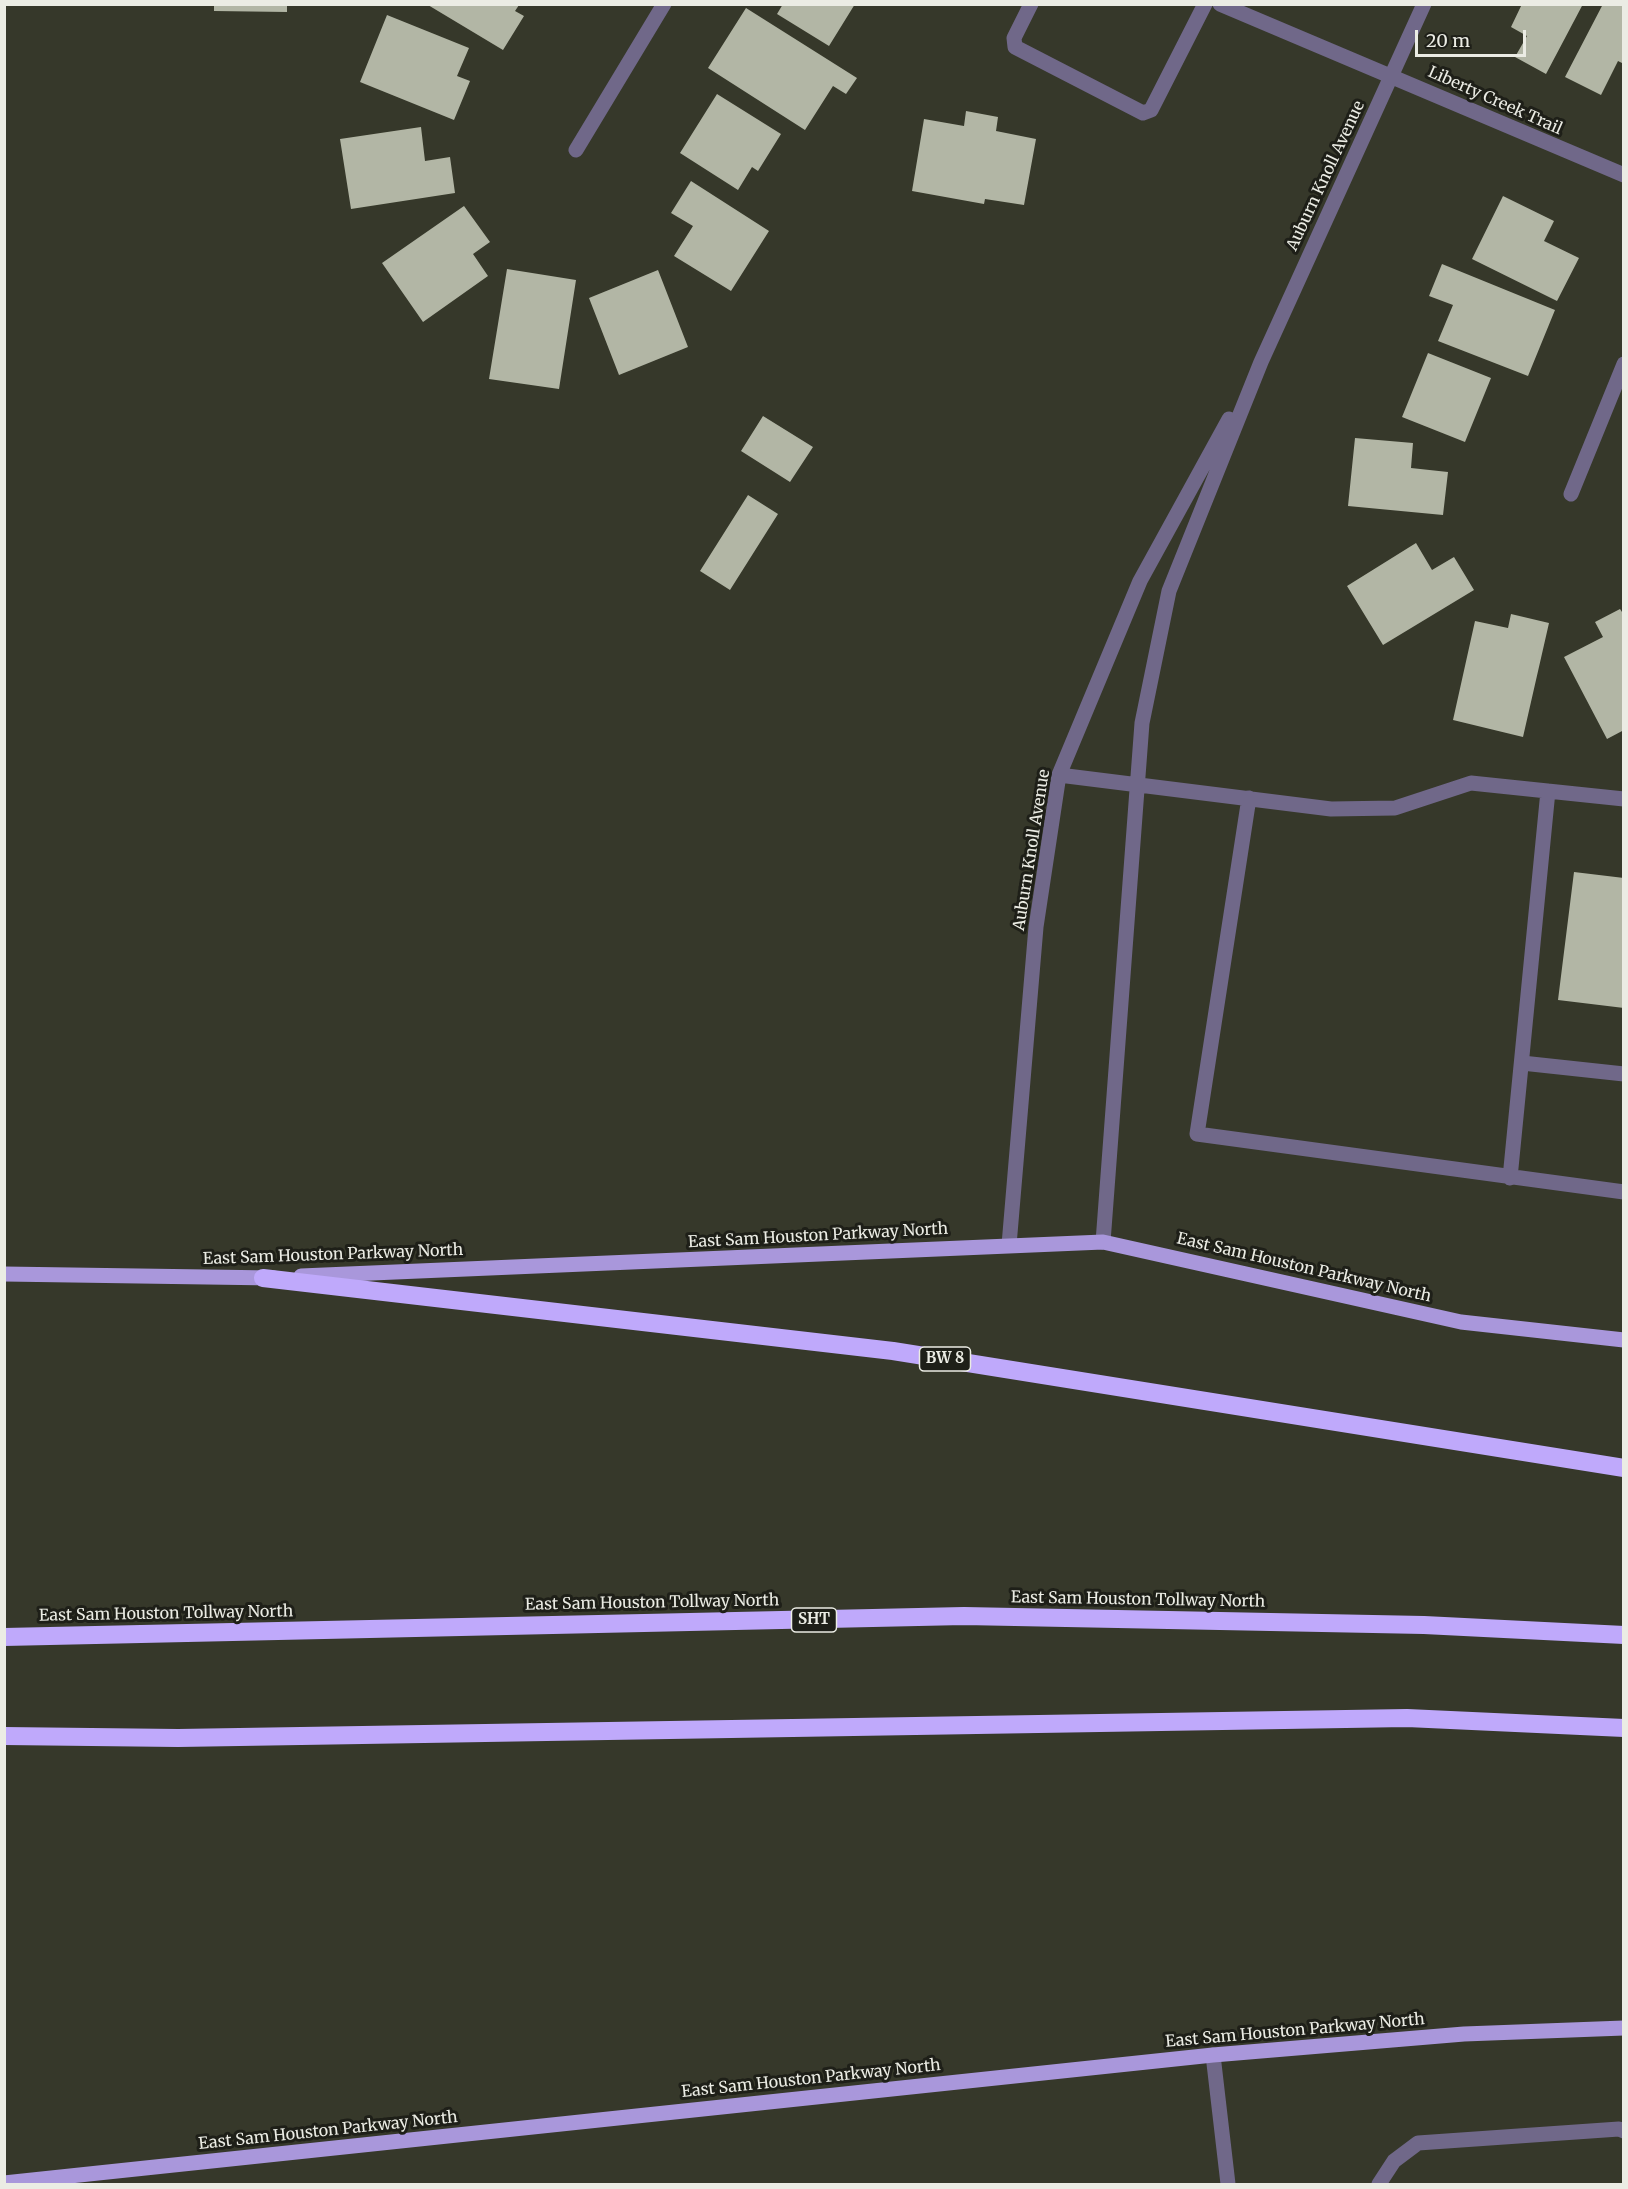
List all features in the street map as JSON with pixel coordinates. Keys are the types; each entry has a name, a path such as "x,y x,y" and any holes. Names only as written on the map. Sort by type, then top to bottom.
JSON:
{"highway":[{"name":"BW 8","path":"263,1278 893,1351 1623,1468"},
{"name":"East Sam Houston Tollway North","path":"4,1636 964,1616 1424,1625 1623,1635"},
{"path":"4,1736 178,1738 1407,1718 1623,1728"}],"main road":[{"name":"East Sam Houston Parkway North","path":"4,1274 263,1278 1103,1242 1461,1322 1623,1340"},
{"name":"East Sam Houston Parkway North","path":"4,2183 1213,2055 1464,2034 1623,2028"}],"street":[{"path":"576,150 664,4"},
{"path":"1031,4 1014,38 1015,47 1143,114 1151,110 1205,4"},
{"name":"Liberty Creek Trail","path":"1220,4 1392,75 1623,175"},
{"name":"Auburn Knoll Avenue","path":"1103,1242 1142,723 1169,591 1261,362 1424,4"},
{"name":"Auburn Knoll Avenue","path":"1009,1245 1036,927 1059,775 1140,580 1261,362"},
{"path":"1570,494 1623,364"},
{"path":"1059,775 1331,808 1395,808 1471,783 1623,800"},
{"path":"1510,1178 1548,791"},
{"path":"1249,798 1197,1134 1623,1192"},
{"path":"1522,1063 1623,1074"},
{"path":"1213,2055 1228,2184"},
{"path":"1380,2184 1394,2161 1418,2143 1619,2129 1623,2131"}],"building":[{"path":"214,4 287,4 287,12 214,11"},
{"path":"783,4 855,4 829,46 777,14"},
{"path":"1522,4 1583,4 1546,74 1515,57 1527,36 1511,27"},
{"path":"1603,4 1624,4 1624,64 1618,61 1601,95 1565,77"},
{"path":"428,5 519,5 515,11 524,16 503,50"},
{"path":"746,8 857,78 846,94 833,86 805,130 708,68"},
{"path":"387,15 469,48 457,76 470,81 454,120 360,82"},
{"path":"717,94 781,134 758,171 752,167 738,190 680,153"},
{"path":"966,111 998,117 996,131 1036,139 1024,205 985,199 984,204 912,191 924,119 964,126"},
{"path":"421,127 425,161 450,157 455,193 351,209 340,139"},
{"path":"691,181 769,231 731,291 674,256 693,226 671,213"},
{"path":"1503,196 1554,221 1544,241 1579,258 1557,301 1472,259"},
{"path":"464,206 490,242 473,254 488,276 423,322 382,263"},
{"path":"1442,264 1555,310 1528,376 1438,341 1453,305 1429,296"},
{"path":"507,269 576,280 559,389 489,379"},
{"path":"658,270 688,347 619,375 589,298"},
{"path":"1428,353 1491,378 1465,442 1402,417"},
{"path":"763,416 813,447 790,482 741,451"},
{"path":"1355,438 1413,443 1411,468 1448,472 1443,515 1348,506"},
{"path":"748,495 778,514 730,590 700,571"},
{"path":"1416,543 1432,570 1454,557 1474,590 1383,645 1347,586"},
{"path":"1620,609 1624,615 1624,730 1607,739 1564,657 1603,637 1595,622"},
{"path":"1511,614 1549,623 1523,737 1453,720 1475,621 1508,628"},
{"path":"1574,872 1624,878 1624,1008 1558,1000"}]}
